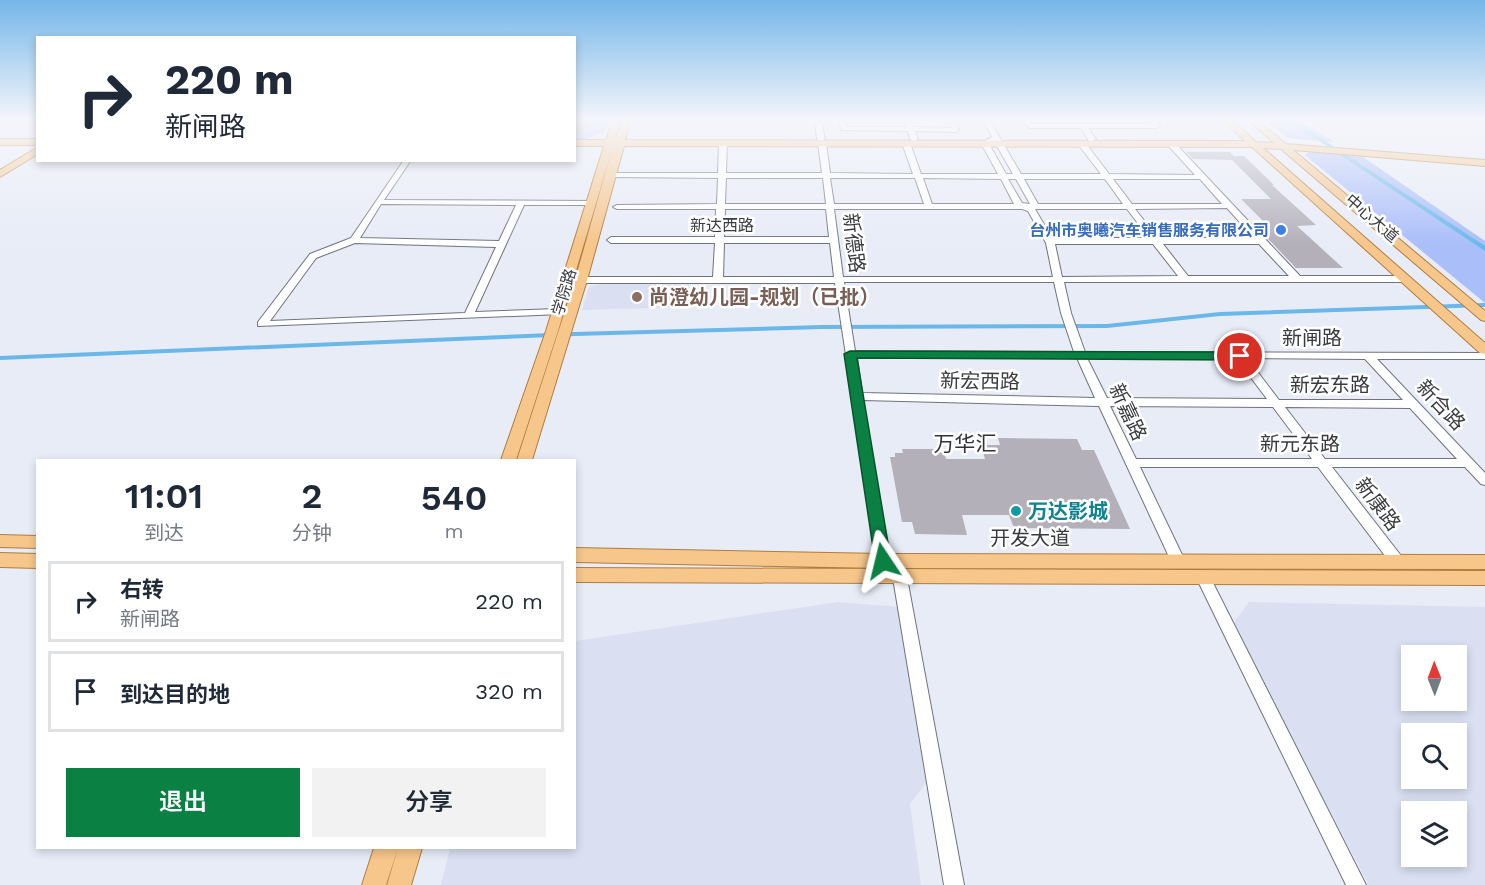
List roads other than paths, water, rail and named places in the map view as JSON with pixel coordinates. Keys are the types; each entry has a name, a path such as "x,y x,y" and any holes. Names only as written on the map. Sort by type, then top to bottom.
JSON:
{"main road":[{"path":"0,174 14,162"},
{"name":"学院路","path":"559,331 558,312 591,203 607,162"},
{"name":"学院路","path":"508,459 581,280 611,175 612,162"},
{"name":"中心大道","path":"1278,162 1457,319 1485,338"},
{"name":"中心大道","path":"1304,162 1421,260"},
{"path":"1307,162 1357,202 1421,260 1476,304 1485,317"},
{"path":"1467,162 1485,164"},
{"path":"1339,194 1357,202"},
{"path":"1318,198 1378,255 1405,274"},
{"path":"1457,319 1485,350"},
{"name":"学院路","path":"524,459 552,351"},
{"path":"0,541 36,542"},
{"name":"开发大道","path":"576,555 883,561 1485,562"},
{"path":"0,560 36,561"},
{"name":"开发大道","path":"576,575 1485,578"},
{"path":"374,885 386,849"},
{"path":"399,885 410,849"}],"street":[{"path":"354,240 406,162"},
{"path":"718,280 722,162"},
{"name":"新德路","path":"824,162 844,317 883,561"},
{"path":"915,162 929,206"},
{"path":"999,162 1003,176 1019,205"},
{"name":"新嘉路","path":"1008,162 1018,176 1049,241 1066,313 1081,356 1178,561"},
{"path":"1096,162 1185,279"},
{"path":"1188,162 1297,279"},
{"path":"611,175 1202,177"},
{"path":"378,202 591,203"},
{"path":"468,316 521,202"},
{"path":"617,207 1229,206"},
{"path":"501,244 354,240 313,256 262,324 558,312"},
{"name":"新达西路","path":"611,240 834,240"},
{"path":"1049,241 1262,242"},
{"path":"581,280 1297,279 1405,274"},
{"name":"新闸路","path":"850,354 1485,356"},
{"name":"新康路","path":"1240,356 1397,561"},
{"name":"新合路","path":"1368,356 1485,481"},
{"name":"新宏西路","path":"857,396 1102,402"},
{"name":"新宏东路","path":"1102,402 1413,404"},
{"name":"新元东路","path":"1131,463 1468,463"},
{"path":"1203,577 1356,885"},
{"path":"900,578 954,885"}],"waterway":[{"path":"1354,162 1485,249"},
{"path":"0,358 575,334 822,327 1107,326 1220,314 1485,305"}],"place":[{"name":"台州市奥曦汽车销售服务有限公司","path":"1281,230"},
{"name":"尚澄幼儿园-规划（已批）","path":"637,297"},
{"name":"万达影城","path":"1016,511"}],"district":[{"name":"万华汇","path":"965,443"}]}
